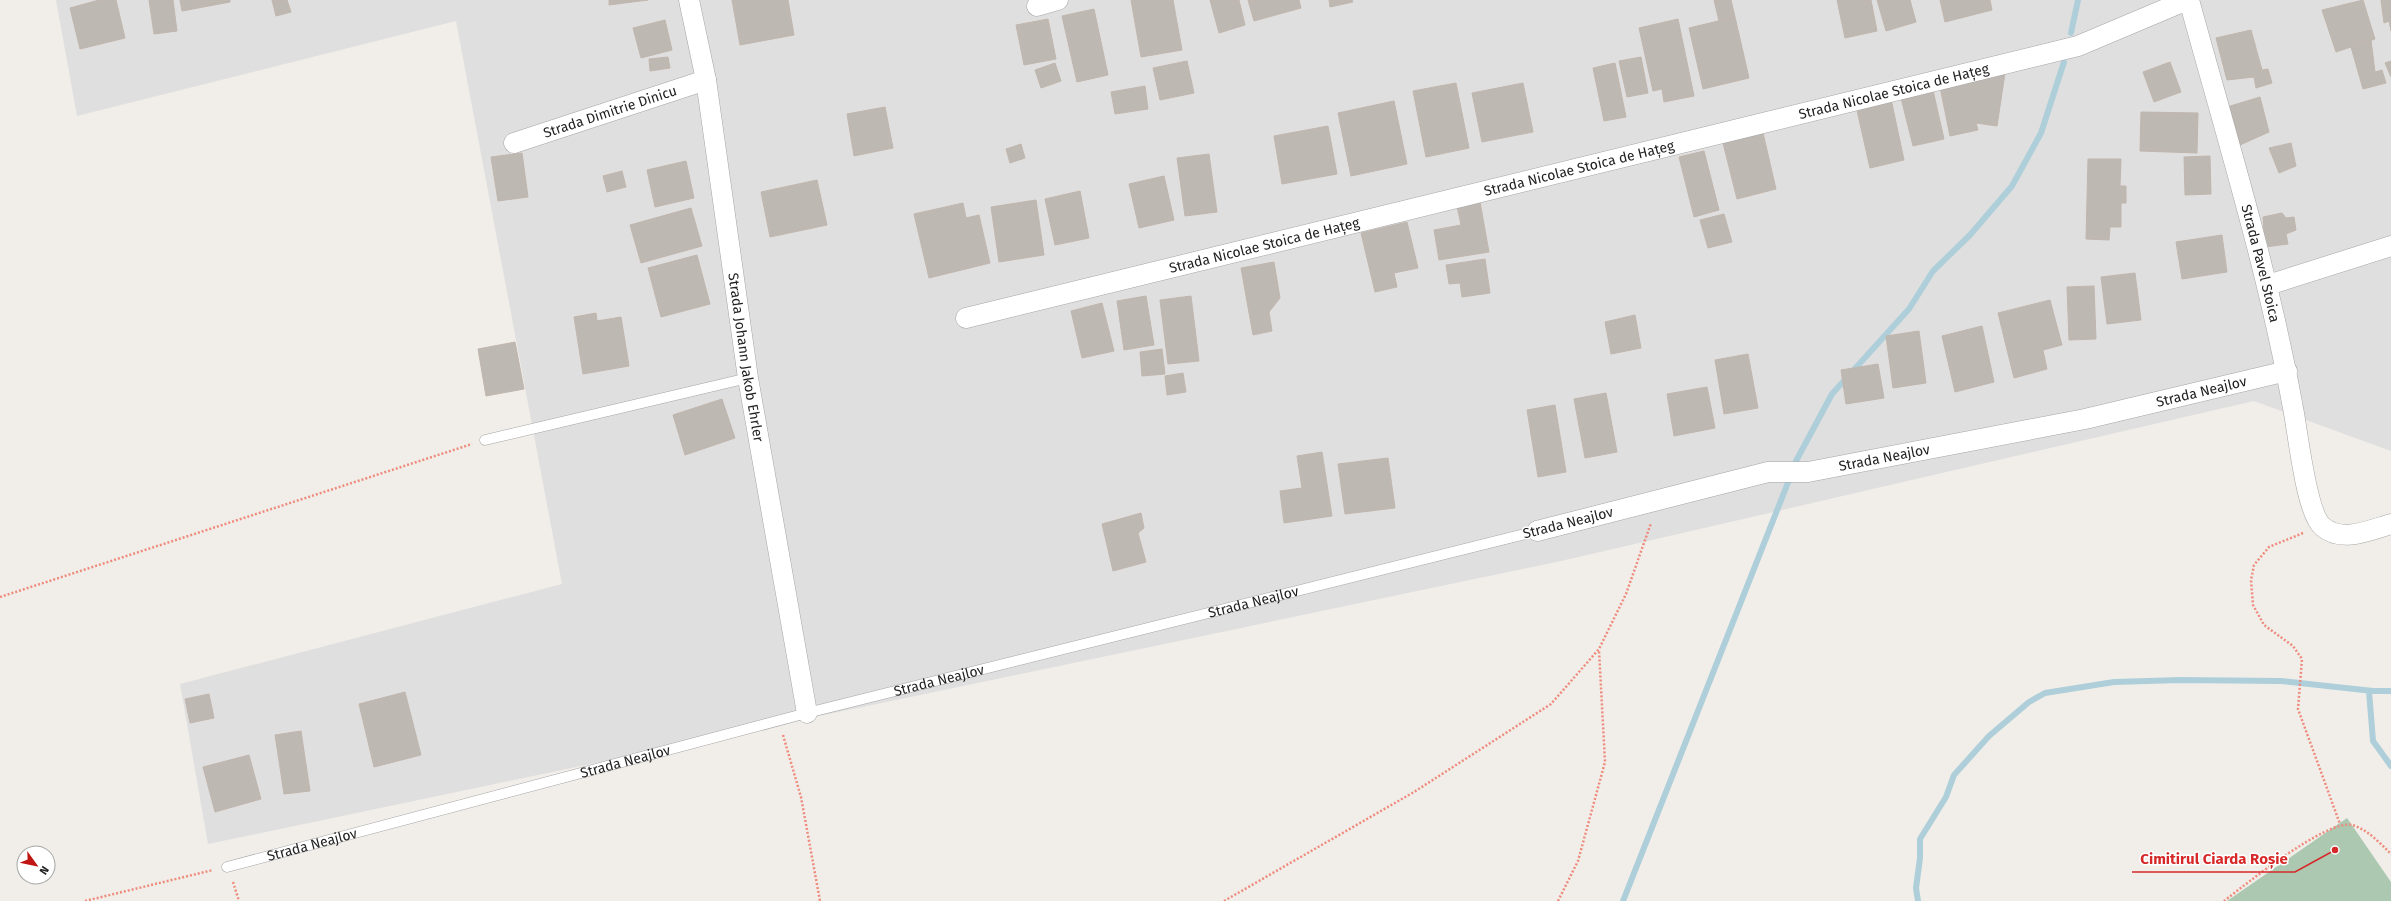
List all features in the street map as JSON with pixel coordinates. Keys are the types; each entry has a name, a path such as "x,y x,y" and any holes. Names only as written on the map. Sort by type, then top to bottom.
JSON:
{"street":[{"name":"Strada Johann Jakob Ehrler","path":"689,0 706,80 748,378 807,713"},
{"path":"1037,6 1058,0"},
{"name":"Strada Pavel Stoica","path":"2188,0 2268,285 2286,371 2311,507 2322,527"},
{"name":"Strada Nicolae Stoica de Hațeg","path":"966,318 2078,46 2188,0"},
{"name":"Strada Dimitrie Dinicu","path":"514,143 706,80"},
{"path":"2268,285 2391,246"},
{"name":"Strada Neajlov","path":"1537,531 1768,472 1808,472 2085,419 2286,371"},
{"path":"2322,527 2336,535 2353,534 2391,524"}],"lane":[{"path":"485,440 748,378"},
{"name":"Strada Neajlov","path":"227,867 807,713 1537,531"}],"path":[{"path":"0,597 485,440"},
{"path":"1224,901 1414,792 1551,704 1599,649 1626,594 1659,500"},
{"path":"2322,527 2287,538 2269,547 2254,565 2251,580 2253,605 2264,625 2293,646 2302,659 2298,709 2340,824"},
{"path":"1558,901 1578,861 1605,762 1599,649"},
{"path":"779,721 801,797 820,901"},
{"path":"2224,901 2313,838 2340,824 2352,825 2368,833 2391,854"},
{"path":"85,901 227,867 239,901"}],"shaded area":[{"path":"56,0 2391,0 2391,451 2254,401 1561,561 208,844 180,684 562,584 456,21 77,116"}],"green space":[{"path":"2347,818 2391,882 2391,901 2227,901"}],"building":[{"path":"99,0 116,0 125,38 80,49 70,8"},
{"path":"149,0 173,0 177,31 154,34"},
{"path":"180,0 230,0 230,2 182,11"},
{"path":"272,0 287,0 291,12 276,16"},
{"path":"609,0 648,0 609,5"},
{"path":"732,0 788,0 794,35 740,45"},
{"path":"1131,0 1173,0 1182,50 1141,57"},
{"path":"1210,0 1239,0 1245,25 1219,33"},
{"path":"1248,0 1299,0 1301,8 1254,21"},
{"path":"1329,0 1352,0 1353,2 1330,7"},
{"path":"1714,0 1731,0 1735,17 1719,21"},
{"path":"1837,0 1871,0 1877,31 1845,38"},
{"path":"1877,0 1910,0 1916,22 1886,31"},
{"path":"1940,0 1990,0 1992,10 1945,22"},
{"path":"2363,0 2375,39 2336,52 2322,10"},
{"path":"2381,0 2391,0 2391,31 2389,21 2384,23"},
{"path":"1094,9 1108,75 1077,82 1062,16"},
{"path":"1735,17 1749,78 1703,89 1689,28"},
{"path":"1048,19 1056,59 1024,65 1016,25"},
{"path":"1678,19 1694,96 1664,102 1662,89 1653,91 1639,28"},
{"path":"665,20 672,50 641,58 633,28"},
{"path":"2251,30 2262,70 2268,69 2272,83 2256,88 2254,77 2227,80 2216,38"},
{"path":"2371,40 2375,72 2382,70 2386,83 2363,89 2351,47"},
{"path":"668,57 670,68 650,71 649,59"},
{"path":"1641,57 1648,93 1627,97 1619,61"},
{"path":"1187,61 1194,93 1160,100 1153,68"},
{"path":"2391,61 2391,77 2385,63"},
{"path":"2170,62 2181,92 2154,102 2143,72"},
{"path":"1055,63 1061,81 1041,88 1035,70"},
{"path":"1615,63 1626,117 1604,121 1593,68"},
{"path":"2005,73 1997,126 1976,123 1978,130 1950,136 1940,87"},
{"path":"1456,83 1469,148 1426,157 1413,91"},
{"path":"1523,83 1533,132 1482,142 1472,93"},
{"path":"1145,86 1148,109 1115,114 1111,92"},
{"path":"1932,86 1944,139 1913,146 1900,94"},
{"path":"2260,97 2269,132 2240,145 2227,107"},
{"path":"1891,99 1904,160 1870,168 1856,106"},
{"path":"1394,101 1407,164 1351,176 1338,113"},
{"path":"885,107 893,148 854,156 847,114"},
{"path":"2141,112 2198,113 2197,153 2140,151"},
{"path":"1328,126 1337,174 1282,184 1274,136"},
{"path":"1763,133 1776,189 1737,199 1723,143"},
{"path":"2291,143 2296,166 2279,173 2269,148"},
{"path":"1021,144 1025,158 1010,163 1006,149"},
{"path":"1704,151 1719,210 1694,217 1679,157"},
{"path":"522,153 528,197 498,201 491,157"},
{"path":"1209,154 1217,212 1185,216 1177,158"},
{"path":"2210,156 2211,194 2185,195 2184,157"},
{"path":"2088,159 2121,159 2120,186 2126,186 2126,203 2121,203 2121,227 2110,227 2109,240 2086,239"},
{"path":"686,161 694,198 655,207 647,170"},
{"path":"622,171 626,187 607,192 603,176"},
{"path":"1164,176 1174,220 1139,228 1129,184"},
{"path":"817,180 827,225 770,237 761,192"},
{"path":"1080,191 1089,238 1055,245 1045,199"},
{"path":"1036,200 1044,255 999,262 991,207"},
{"path":"1480,202 1489,252 1439,260 1434,230 1461,225 1457,206"},
{"path":"963,203 966,218 979,215 990,263 929,278 914,214"},
{"path":"691,208 702,246 641,263 630,225"},
{"path":"2282,213 2286,218 2294,217 2296,230 2286,234 2288,244 2265,247 2263,217"},
{"path":"1724,214 1732,242 1708,248 1700,220"},
{"path":"1407,222 1418,268 1394,273 1397,287 1375,292 1361,233"},
{"path":"2222,235 2227,272 2182,279 2176,242"},
{"path":"697,255 710,304 661,317 648,268"},
{"path":"1485,259 1490,293 1462,297 1460,283 1449,284 1446,265"},
{"path":"1274,262 1280,298 1269,312 1272,331 1253,335 1241,268"},
{"path":"2135,273 2141,320 2107,324 2101,277"},
{"path":"2094,286 2096,339 2069,340 2067,287"},
{"path":"1146,296 1154,345 1124,350 1117,301"},
{"path":"1191,296 1199,361 1168,364 1160,300"},
{"path":"2050,300 2062,345 2043,350 2047,369 2014,378 1998,313"},
{"path":"1102,303 1114,351 1082,358 1071,311"},
{"path":"596,313 597,321 621,317 629,366 583,374 574,317"},
{"path":"1635,315 1641,348 1611,354 1605,322"},
{"path":"1982,326 1994,382 1955,392 1942,336"},
{"path":"1919,331 1926,383 1893,388 1886,336"},
{"path":"515,342 524,389 486,396 478,349"},
{"path":"1162,349 1165,374 1142,376 1140,352"},
{"path":"1748,354 1758,408 1724,414 1715,360"},
{"path":"1878,364 1884,398 1846,404 1841,370"},
{"path":"1183,373 1186,392 1167,395 1165,376"},
{"path":"1707,387 1715,428 1674,436 1667,394"},
{"path":"1606,393 1617,452 1585,458 1574,399"},
{"path":"722,399 735,438 685,455 673,415"},
{"path":"1555,405 1566,472 1538,477 1527,410"},
{"path":"1322,452 1332,516 1284,523 1280,491 1302,488 1297,456"},
{"path":"1388,458 1395,508 1345,514 1338,464"},
{"path":"1141,513 1144,528 1138,533 1146,562 1113,571 1102,524"},
{"path":"405,692 421,755 374,767 359,704"},
{"path":"209,694 214,718 190,723 185,699"},
{"path":"301,731 310,791 284,794 275,735"},
{"path":"249,755 261,799 215,812 203,767"}],"waterway":[{"path":"2071,33 2078,0"},
{"path":"1796,461 1832,394 1909,309 1933,271 1970,235 2012,186 2041,133 2064,62"},
{"path":"1623,901 1789,480"},
{"path":"1918,901 1916,888 1920,858 1920,839 1946,797 1954,775 1989,736 2029,702 2045,693 2114,682 2180,680 2281,681 2373,691 2391,691"},
{"path":"2369,691 2373,741 2391,766"}],"place":[{"name":"Cimitirul Ciarda Roșie","path":"2335,850"}]}
